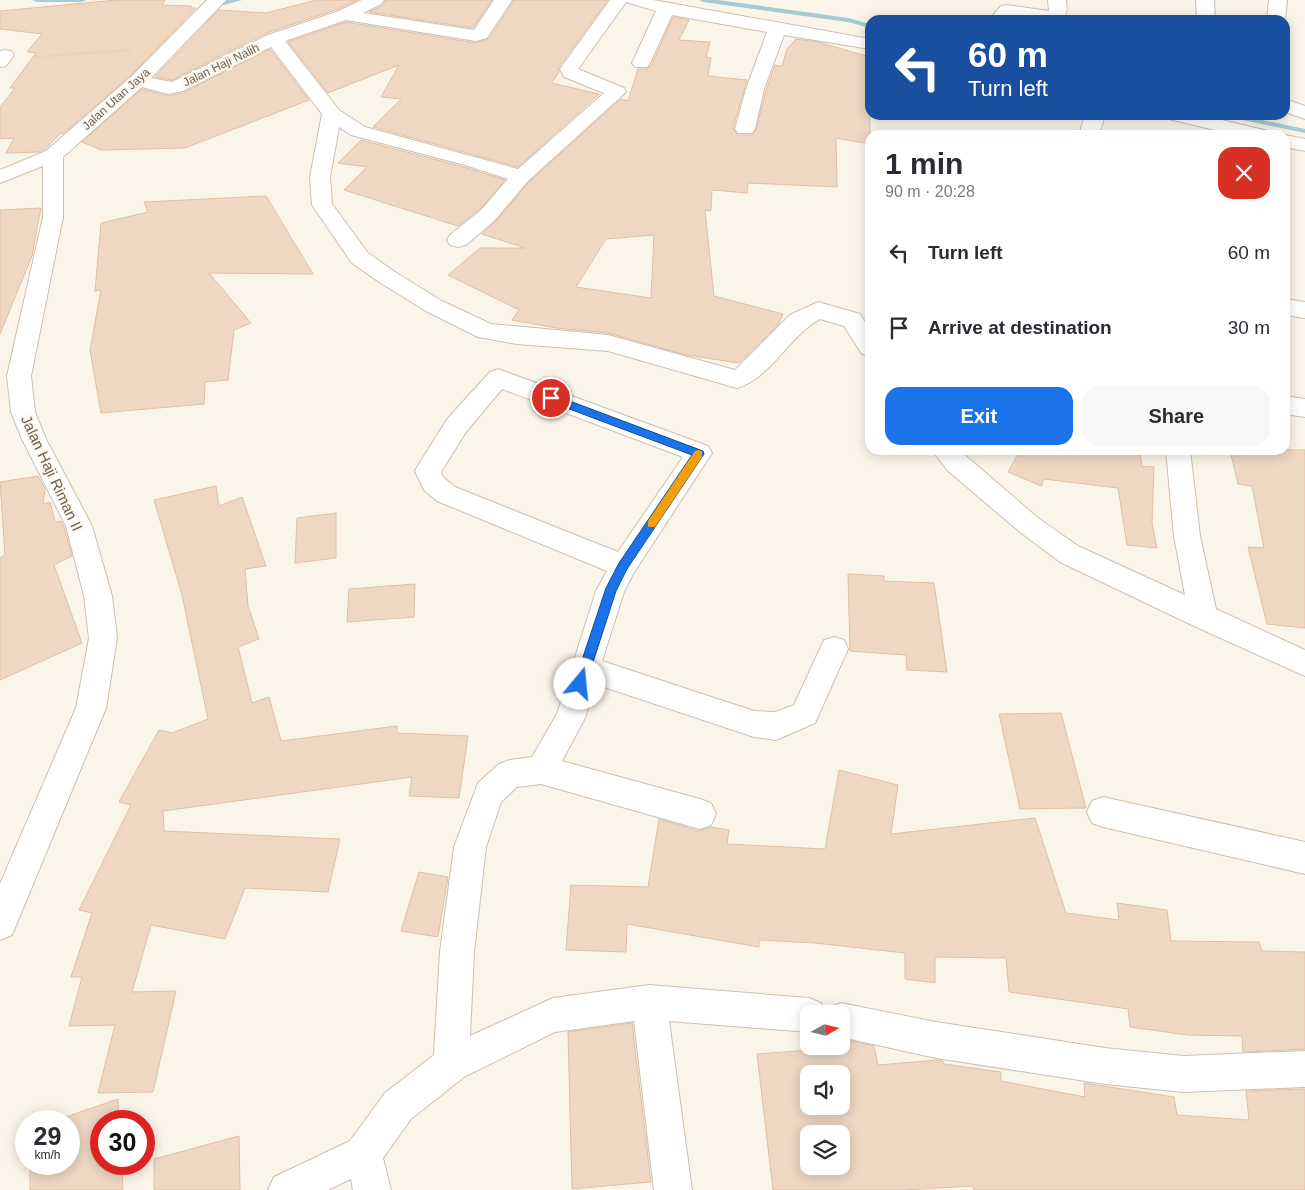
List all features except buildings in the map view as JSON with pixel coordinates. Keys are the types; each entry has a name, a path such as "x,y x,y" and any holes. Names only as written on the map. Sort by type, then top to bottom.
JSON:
{"street":[{"name":"Jalan Haji Nalih","path":"138,81 168,88 176,87 274,39 345,15 375,0"},
{"path":"345,15 476,36 481,34 503,0"},
{"path":"458,240 488,215 521,177 617,92 570,74 569,69 619,0"},
{"path":"633,0 666,9 865,43"},
{"path":"1055,15 1058,13 1057,0"},
{"path":"1205,0 1206,15"},
{"path":"1276,15 1278,0"},
{"name":"Jalan Utan Jaya","path":"0,177 53,155 138,81 170,46 214,4"},
{"path":"641,63 666,9"},
{"path":"1002,15 1007,10 1039,15"},
{"path":"745,129 755,89 778,27"},
{"path":"274,39 332,114 358,131 472,161 521,177"},
{"path":"1290,107 1305,113"},
{"path":"332,114 320,177 322,205 360,258 434,306 486,331 517,336 608,343 688,368 737,379 747,374 798,321 818,310 852,320 865,340"},
{"path":"1197,120 1240,130"},
{"path":"1290,142 1305,145"},
{"name":"Jalan Haji Riman II","path":"0,923 91,708 103,638 98,596 79,526 34,439 23,412 19,376 53,217 53,155"},
{"path":"1290,307 1305,310"},
{"path":"542,770 570,718 610,591 623,566 699,454 498,378 456,425 438,454 428,471 433,483 446,494 480,506 623,566"},
{"path":"1290,406 1305,408"},
{"path":"949,455 1029,525 1069,554 1305,664"},
{"path":"1179,455 1187,536 1204,618"},
{"path":"585,668 754,724 776,726 805,714 834,649"},
{"path":"451,1064 457,952 470,847 489,792 510,774 542,770 700,814"},
{"path":"1103,812 1305,858"},
{"path":"650,1002 673,1190"},
{"path":"287,1190 363,1154 398,1106 451,1064 553,1015 650,1002 800,1015"},
{"path":"850,1022 936,1040 1104,1066 1184,1074 1305,1069"},
{"path":"363,1154 372,1190"}],"path":[{"path":"2,58 38,58 170,46"}],"waterway":[{"path":"37,0 82,0"},
{"path":"207,0 224,3 238,0"},
{"path":"703,0 848,20 865,25"},
{"path":"1252,120 1305,131"}],"slow traffic":[{"path":"651,524 698,454"}],"route":[{"path":"551,398 699,454 623,566 610,591 580,684"}]}
